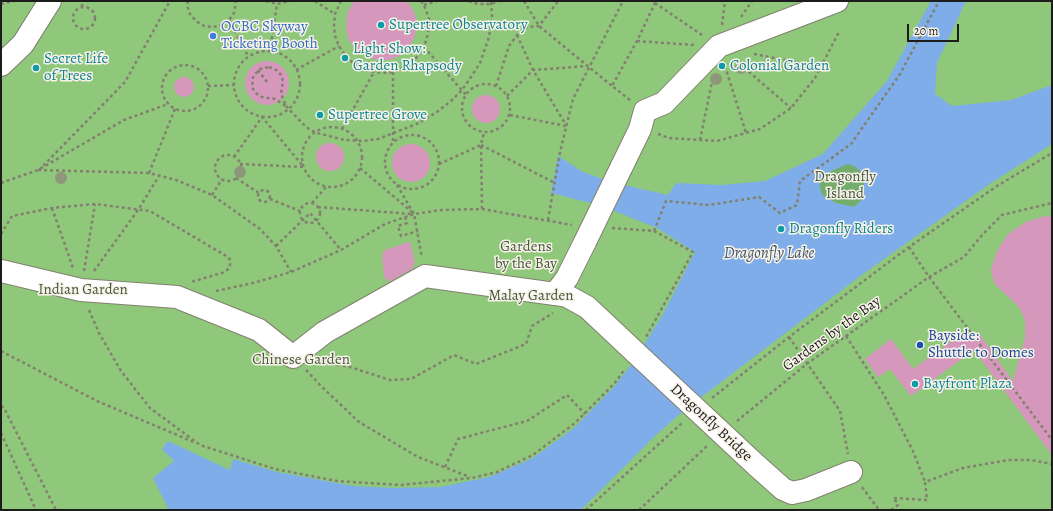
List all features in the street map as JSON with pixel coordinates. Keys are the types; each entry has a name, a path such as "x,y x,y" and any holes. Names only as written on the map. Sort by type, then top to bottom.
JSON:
{"street":[{"path":"1,65 23,44 50,1"},
{"path":"555,294 567,278 580,234 621,168 643,120 664,104 719,46 837,1"},
{"path":"1,271 81,290 177,297 259,330 293,357 326,332 425,276 568,296 581,303"},
{"name":"Dragonfly Bridge","path":"581,303 782,489 792,493 806,490 851,472"}],"path":[{"path":"1,4 14,1"},
{"path":"82,1 82,7"},
{"path":"38,170 125,82 170,1"},
{"path":"188,1 187,5 190,14 196,21 204,26 213,27 222,25 229,20 234,13 236,1"},
{"path":"266,1 276,4 290,1"},
{"path":"315,1 335,14"},
{"path":"341,1 335,14 334,25 335,36 339,46 348,58 360,68 374,72 393,72 405,67 416,58 424,47 428,34 428,19 424,5 421,1"},
{"path":"424,5 437,1"},
{"path":"469,1 478,4 490,4 500,1"},
{"path":"286,106 281,94 283,81 278,71 266,67 258,70 252,80 254,92 262,98 275,99 286,106 309,129 324,135 344,140 363,141 378,139 419,123 451,101 472,77 480,63 489,38 492,16 491,1"},
{"path":"524,1 539,26 612,86 643,120 669,138 717,141 760,128 792,108 815,78 839,32"},
{"path":"496,86 509,46 517,34 527,27 539,26 558,1"},
{"path":"548,220 566,126 573,99 588,66 623,1"},
{"path":"725,1 719,46 746,132"},
{"path":"654,231 666,201 709,205 759,197 780,213 796,205 800,181 851,144 900,74 940,1"},
{"path":"612,86 656,2 719,46 792,108"},
{"path":"270,51 276,4"},
{"path":"82,7 90,9 95,16 93,24 87,28 79,28 73,21 74,12 82,7"},
{"path":"229,20 248,56"},
{"path":"517,34 533,70 566,126"},
{"path":"637,40 719,46"},
{"path":"296,70 339,46"},
{"path":"424,47 466,95"},
{"path":"270,51 281,54 290,61 296,70 300,81 298,93 294,103 285,111 274,116 262,117 251,113 242,106 236,97 234,86 235,74 240,64 248,56 259,52 270,51"},
{"path":"750,53 821,67"},
{"path":"179,64 187,64 195,66 202,71 208,86 206,98 198,107 191,110 182,111 175,109 168,104 163,97 161,89 165,74 171,68 179,64"},
{"path":"507,96 533,70 588,66"},
{"path":"258,70 267,82"},
{"path":"342,129 374,72"},
{"path":"393,72 393,142"},
{"path":"700,140 713,78"},
{"path":"488,84 496,86 507,96 511,108 510,115 503,126 496,131 484,132 476,130 466,122 462,112 462,103 466,95 471,89 479,85 488,84"},
{"path":"208,86 234,86"},
{"path":"1,182 38,170 124,120 168,104"},
{"path":"149,173 175,109"},
{"path":"510,115 566,126"},
{"path":"234,157 262,117"},
{"path":"262,117 303,167 308,176 316,183 326,187 337,187 346,184 354,177 360,168 362,159 361,150 357,141 342,129 331,127 320,129 310,136 304,145 301,156 303,167"},
{"path":"482,209 481,145 484,132"},
{"path":"396,184 404,188 414,189 423,187 434,178 439,164 438,154 432,144 424,138 413,135 402,136 393,142 385,159 385,168 389,177 396,184 414,214 425,276"},
{"path":"481,145 555,183"},
{"path":"439,164 481,145"},
{"path":"707,402 789,337 909,247 997,186 1052,153"},
{"path":"224,156 234,157 240,164 241,169 236,178 228,181 222,180 216,172 217,162 224,156"},
{"path":"240,164 303,167"},
{"path":"360,168 414,214"},
{"path":"38,170 149,173 176,180 212,195 260,229 276,246 291,272"},
{"path":"81,290 138,210 159,176"},
{"path":"236,178 259,193"},
{"path":"212,195 222,180"},
{"path":"317,222 309,224 306,223 300,216 300,211 305,204 312,203 326,187"},
{"path":"259,193 263,190 268,191 271,195 270,200"},
{"path":"259,193 258,198 261,202 266,203 270,200 300,211"},
{"path":"312,203 318,207 414,214"},
{"name":"Gardens by the Bay","path":"736,422 808,363 929,277 964,257 983,234 1002,215 1052,203"},
{"path":"81,290 95,204"},
{"path":"1,234 12,216 52,208 95,204 150,211 228,257 230,260 230,267 225,272 186,283"},
{"path":"317,222 320,214 318,207"},
{"path":"52,208 81,290 99,333 121,371 150,408 200,445"},
{"path":"209,292 253,284 291,272 341,250 386,224 414,214 441,210 482,209 548,220 580,234"},
{"path":"276,246 310,213 341,250"},
{"path":"405,217 407,223 398,226 401,236 418,231"},
{"path":"606,228 654,231 693,252 642,343"},
{"path":"909,247 929,277 1052,440"},
{"path":"293,357 350,367 390,380 411,379 454,355 476,364 526,344 532,326 581,303"},
{"path":"846,336 884,395 913,451 925,482 927,500 894,498 898,505 891,510"},
{"path":"789,337 840,411 851,472"},
{"path":"1,351 97,401 200,445 275,469 337,481 400,485 472,478 497,472 533,455 576,423 614,384 625,368"},
{"path":"293,357 359,422 418,457 472,478"},
{"path":"445,467 458,439 527,422 567,395 585,414"},
{"path":"1,406 4,408 56,510"},
{"path":"586,510 682,424"},
{"path":"1,433 36,510"},
{"path":"640,510 711,442"},
{"path":"925,482 963,468 1008,460 1031,460 1052,464"},
{"path":"867,494 879,510"}],"green space":[{"name":"Gardens by the Bay","path":"1,1 1052,1 1052,510 1,510"},
{"name":"Dragonfly Island","path":"848,163 862,172 864,183 864,196 854,207 836,203 822,195 819,182 831,171"}],"water":[{"name":"Dragonfly Lake","path":"931,1 966,1 937,63 935,94 952,106 1011,100 1052,85 1052,144 991,183 863,274 687,408 657,434 581,510 169,510 153,478 174,461 162,449 168,441 230,470 233,459 277,472 353,486 394,488 440,487 489,477 533,458 574,428 614,387 633,362 662,316 695,252 657,228 602,206 551,193 558,156 583,172 611,182 668,195 676,183 721,185 765,181 823,154 887,81","holes":["848,164 856,167 861,172 864,183 864,196 854,207 836,203 822,195 820,182 831,171"]}],"building":[{"path":"354,1 407,1 414,11 417,23 415,36 409,48 393,59 380,61 367,57 356,50 348,39 346,26 347,13"},
{"path":"267,61 279,65 285,71 289,83 285,95 279,101 267,105 255,101 249,95 245,83 249,71 255,65"},
{"path":"180,77 188,77 194,83 194,91 188,97 180,97 174,91 174,83"},
{"path":"486,95 496,99 500,109 496,119 486,123 476,119 472,109 476,99"},
{"path":"330,143 340,147 344,157 340,167 330,171 320,167 316,157 320,147"},
{"path":"407,144 415,144 427,153 430,163 427,173 421,179 415,182 407,182 395,173 392,167 392,159 401,147"},
{"path":"1045,216 1052,217 1052,455 974,350 911,396 890,369 878,377 865,359 891,339 913,369 964,332 969,339 978,332 1013,381 1025,337 1025,320 1019,307 994,283 991,270 997,251 1008,234 1026,222"},
{"path":"410,242 415,262 412,269 390,281 387,281 384,276 382,255 385,250"}],"place":[{"name":"Supertree Observatory","path":"381,25"},
{"name":"OCBC Skyway Ticketing Booth","path":"213,36"},
{"name":"Light Show: Garden Rhapsody","path":"345,58"},
{"name":"Colonial Garden","path":"722,66"},
{"name":"Secret Life of Trees","path":"36,68"},
{"name":"Supertree Grove","path":"320,115"},
{"name":"Dragonfly Riders","path":"781,229"},
{"name":"Bayside: Shuttle to Domes","path":"920,345"},
{"name":"Bayfront Plaza","path":"915,384"}],"park label":[{"name":"Indian Garden","path":"83,290"},
{"name":"Malay Garden","path":"531,296"},
{"name":"Chinese Garden","path":"301,360"}]}
